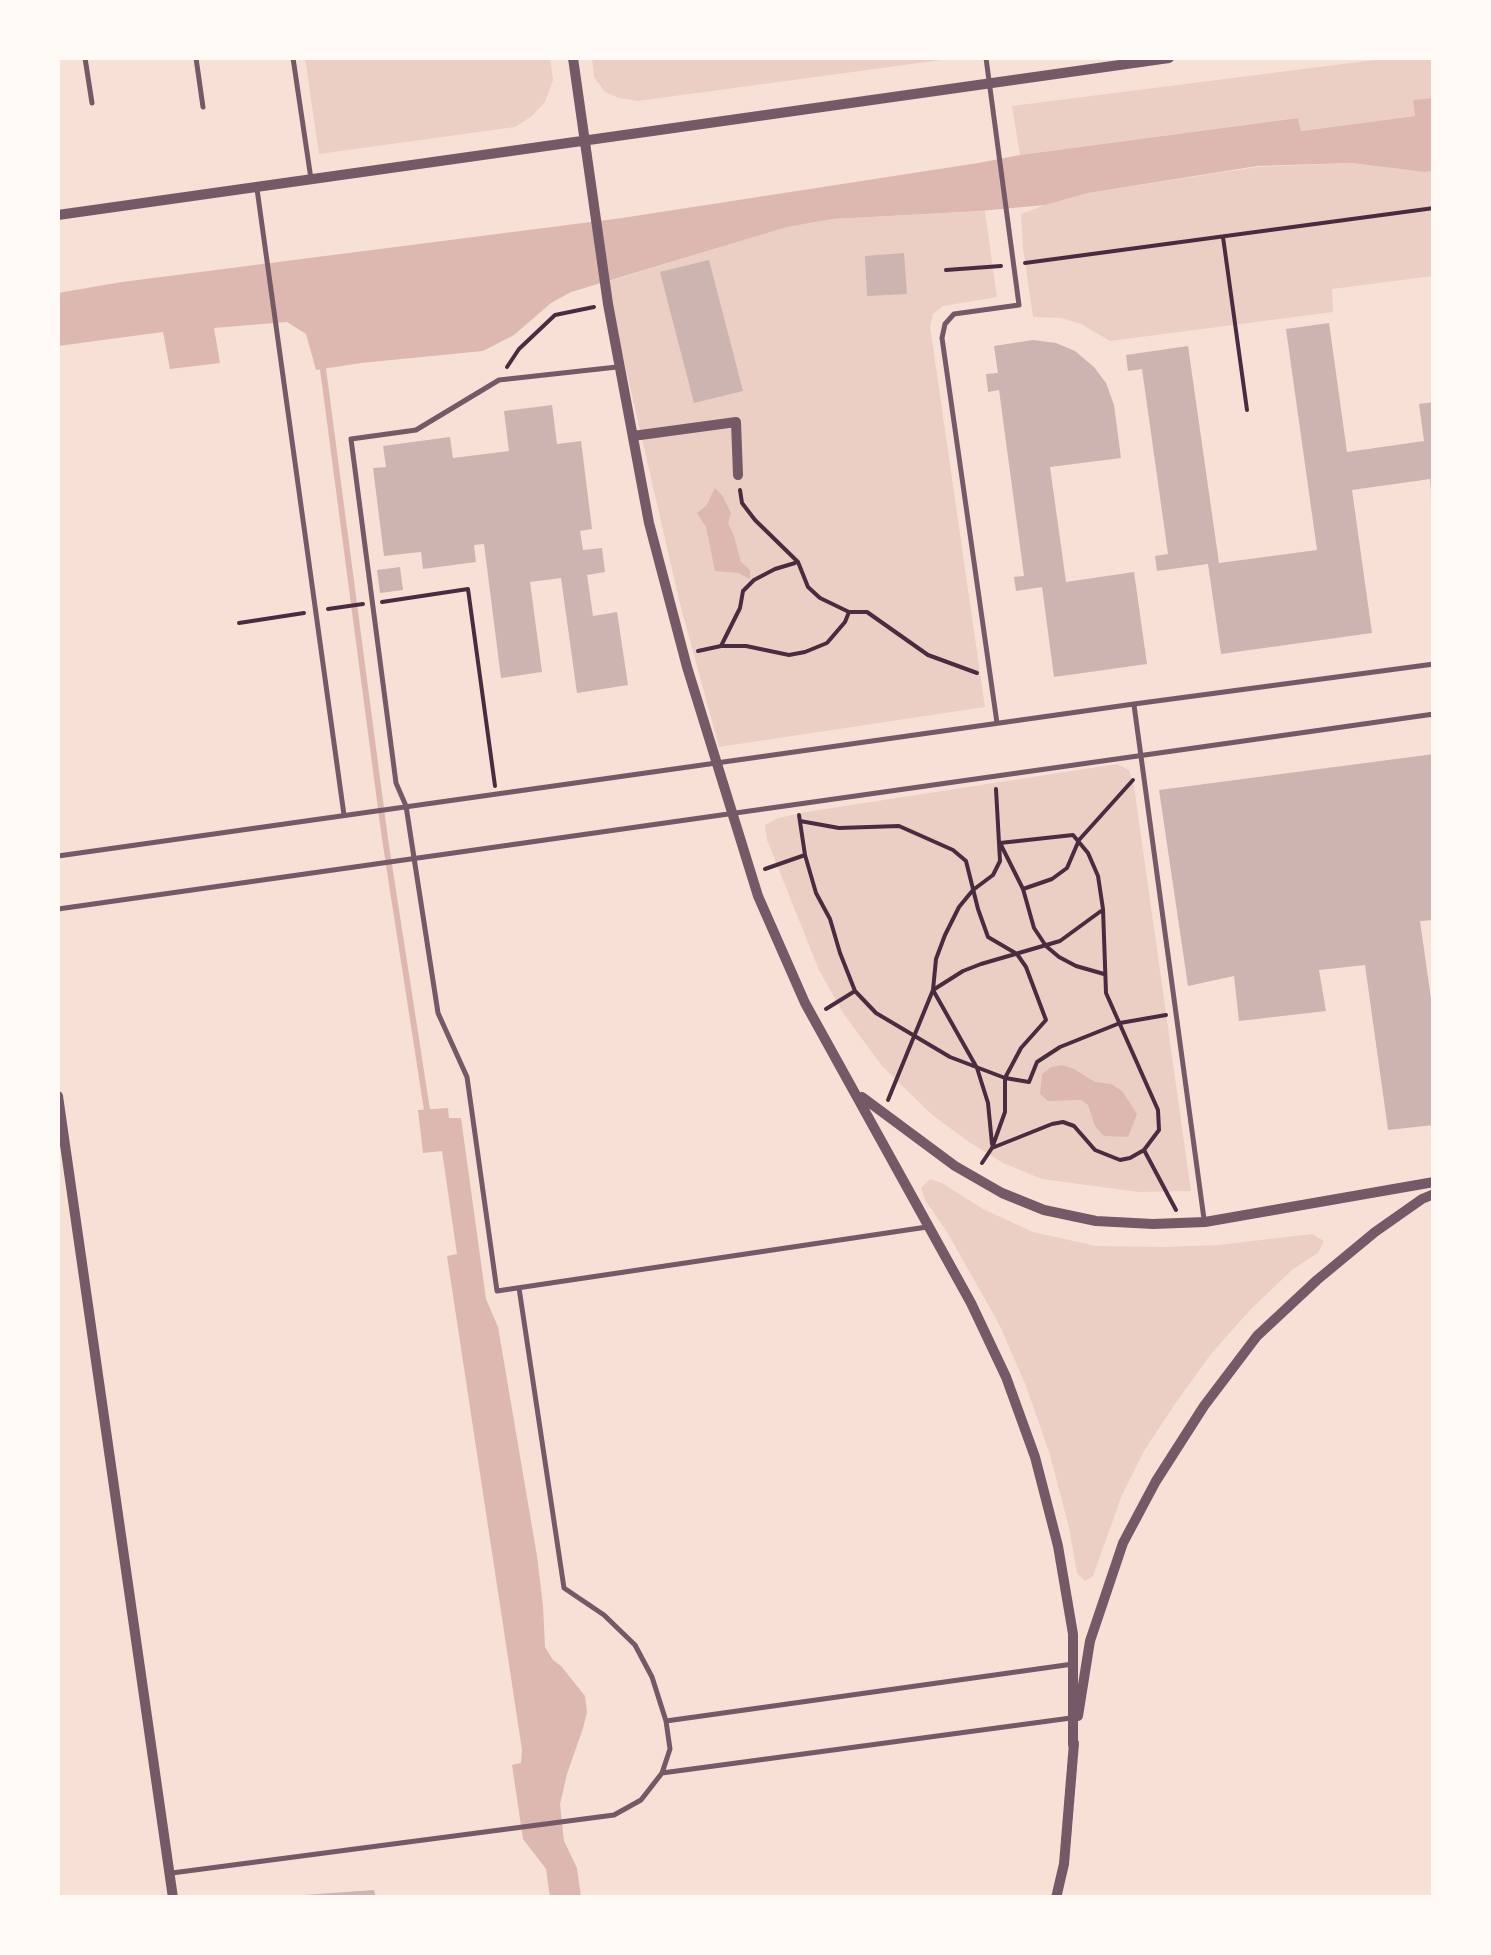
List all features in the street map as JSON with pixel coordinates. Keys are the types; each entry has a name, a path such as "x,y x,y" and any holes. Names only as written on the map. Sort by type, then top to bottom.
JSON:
{"street":[{"path":"574,58 608,304 650,524 684,655 758,896 813,1017 971,1303 1006,1376 1035,1458 1061,1564 1073,1634 1073,1745 1064,1864 1056,1898"},
{"path":"58,214 1170,58"},
{"path":"633,436 736,422 738,475"},
{"path":"857,1094 932,1151 1002,1193 1044,1210 1096,1222 1205,1222 1434,1182"},
{"path":"58,1096 173,1898"},
{"path":"1073,1745 1090,1640 1123,1543 1156,1481 1204,1406 1257,1336 1317,1280 1375,1232 1434,1194"}],"lane":[{"path":"85,58 92,103"},
{"path":"196,58 203,107"},
{"path":"293,58 311,179"},
{"path":"986,58 1019,305 954,314 944,324 942,338 998,723"},
{"path":"256,186 344,815"},
{"path":"620,367 500,380 416,430 351,439 396,784 406,806 438,1013 466,1077 496,1291 930,1226"},
{"path":"58,856 1434,664"},
{"path":"1134,704 1205,1222"},
{"path":"58,909 1434,714"},
{"path":"170,1874 614,1815 640,1800 662,1773 670,1749 652,1676 635,1645 604,1615 564,1588 519,1288"},
{"path":"666,1721 1073,1664"},
{"path":"662,1773 1073,1718"}],"path":[{"path":"946,270 1014,265 1434,208"},
{"path":"1223,237 1246,410"},
{"path":"500,380 519,349 556,316 608,304"},
{"path":"738,475 742,503 798,562 808,587 820,598 849,612 866,612 928,655 991,678"},
{"path":"721,646 740,608 743,591 776,568 798,562"},
{"path":"239,623 468,589 496,794"},
{"path":"684,655 721,646 746,646 788,655 805,652 827,643 849,612"},
{"path":"1023,889 1052,879 1067,868 1079,840 1142,770"},
{"path":"882,1113 933,990 936,960 945,935 959,907 993,875 1000,861 995,778"},
{"path":"797,806 816,893 830,919 855,991 876,1013 950,1057 1028,1082 1037,1062 1060,1047 1120,1024 1176,1014"},
{"path":"800,820 839,828 899,826 953,850 966,861 988,937 1017,954 1026,967 1046,1020 1021,1048 1006,1078 1005,1112 992,1148 973,1176"},
{"path":"992,1148 1063,1122 1074,1126 1094,1150 1120,1160 1144,1150 1159,1130 1158,1110 1106,993 1103,909 1098,876 1088,853 1073,835 1000,843"},
{"path":"1000,843 1023,889 1034,928 1046,946 1076,966 1104,974"},
{"path":"751,874 806,855"},
{"path":"933,990 963,971 1060,941 1103,909"},
{"path":"933,990 977,1068 988,1103 992,1148"},
{"path":"813,1017 855,991"},
{"path":"1144,1150 1183,1223"}],"shaded area":[{"path":"305,58 550,58 553,80 545,102 515,127 319,154"},
{"path":"592,58 956,58 638,101 605,92 594,77"},
{"path":"1390,58 1433,58 1433,98 1413,100 1415,116 1300,131 1298,118 1020,155 1012,106"},
{"path":"1433,98 1433,171 1351,163 1257,166 1088,193 1045,205 833,219 787,227 571,292 551,303 514,335 483,351 316,370 306,334 287,322 214,328 220,363 170,369 163,332 58,346 58,293 622,218 1020,155 1298,118 1301,131 1415,116 1413,100"},
{"path":"1351,163 1433,171 1433,276 1332,289 1333,312 1110,341 1081,324 1061,318 1033,317 1021,214 1088,193 1257,167"},
{"path":"985,211 997,297 943,306 933,314 930,326 985,707 719,747 679,600 606,282 786,227 833,219"},
{"path":"715,488 731,513 728,523 741,562 750,570 750,579 739,573 715,571 706,527 697,513 706,506"},
{"path":"1117,764 1129,770 1134,786 1191,1191 1138,1192 1042,1179 1003,1163 931,1114 882,1066 843,1013 819,970 767,840 765,825 778,818"},
{"path":"1062,1065 1122,1091 1137,1114 1128,1137 1104,1136 1095,1126 1088,1105 1081,1100 1048,1101 1040,1094 1042,1074"},
{"path":"448,1108 449,1118 461,1118 486,1299 498,1327 537,1556 545,1647 585,1696 587,1712 560,1804 564,1841 577,1868 581,1897 550,1897 546,1869 523,1839 512,1765 521,1763 522,1750 447,1256 457,1254 442,1151 423,1153 418,1110"},
{"path":"930,1179 1033,1232 1096,1246 1218,1245 1312,1234 1324,1241 1318,1253 1293,1269 1251,1309 1211,1354 1175,1404 1144,1451 1122,1495 1093,1576 1085,1581 1077,1573 1050,1455 1026,1386 1000,1326 925,1200 921,1188"}],"building":[{"path":"904,253 907,294 867,296 865,256"},
{"path":"709,260 743,391 694,403 660,272"},
{"path":"1329,323 1347,452 1424,441 1419,404 1434,402 1434,491 1430,479 1352,490 1372,633 1221,654 1208,564 1157,571 1155,556 1168,554 1142,369 1128,371 1126,355 1188,346 1219,563 1317,550 1286,329"},
{"path":"1033,340 1075,351 1106,383 1114,405 1121,458 1050,467 1066,582 1134,572 1147,664 1054,677 1042,587 1016,591 1014,577 1024,576 999,390 988,392 986,374 998,373 994,346"},
{"path":"552,405 557,444 581,441 592,529 580,531 583,550 602,548 605,572 587,575 593,616 617,612 628,685 577,693 561,578 530,582 542,672 501,678 484,544 474,545 476,562 423,569 421,552 384,556 373,468 386,467 383,446 450,437 453,458 509,451 504,411"},
{"path":"400,567 403,590 380,593 377,570"},
{"path":"1434,754 1434,920 1420,921 1434,1020 1434,1125 1388,1130 1365,965 1319,970 1326,1011 1239,1021 1234,976 1188,986 1159,790"},
{"path":"374,1890 376,1898 304,1898 304,1895"}],"waterway":[{"path":"323,369 385,839 427,1110"}]}
